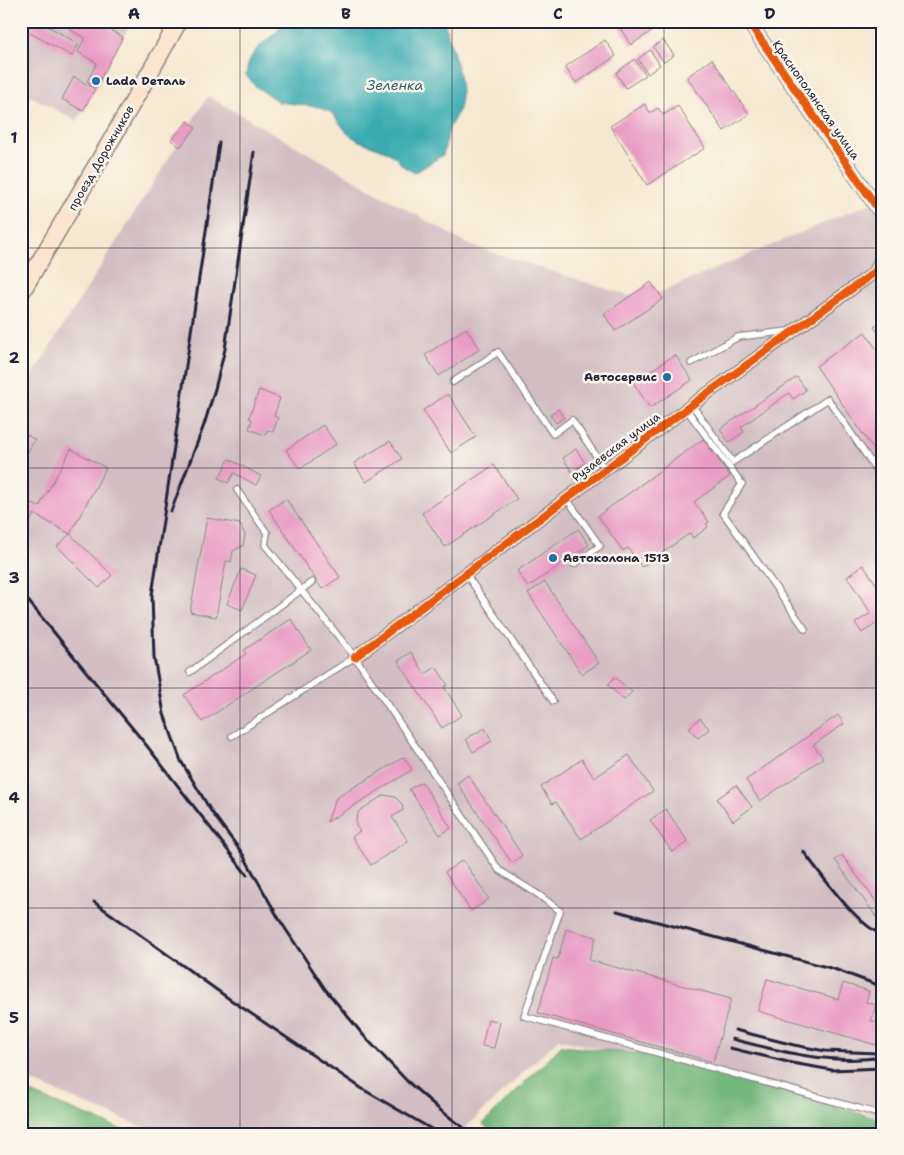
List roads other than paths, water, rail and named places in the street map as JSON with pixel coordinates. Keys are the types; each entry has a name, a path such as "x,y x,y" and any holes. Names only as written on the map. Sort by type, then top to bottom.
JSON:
{"main road":[{"name":"проезд Дорожников","path":"21,293 113,138 179,21"}],"street":[{"name":"Краснополянская улица","path":"748,21 882,219"},
{"name":"Рузаевская улица","path":"355,657 793,330 876,272 883,252"}],"lane":[{"path":"691,362 738,337 793,330"},
{"path":"453,382 498,352 553,434 572,420 605,469"},
{"path":"689,407 733,462 828,399 883,480"},
{"path":"689,407 742,484 723,514 804,629"},
{"path":"237,490 267,533 264,545 355,657 498,870 539,895 560,912 524,1016 883,1115"},
{"path":"567,498 600,546 574,564"},
{"path":"466,574 553,702"},
{"path":"190,672 312,582"},
{"path":"232,736 355,657"}],"water":[{"name":"Зеленка","path":"284,21 444,21 459,74 461,95 457,114 449,129 443,155 415,173 404,167 395,157 384,150 359,141 348,134 332,113 319,107 279,102 255,86 246,75 252,55 277,31"}],"railway":[{"path":"219,143 152,595 154,657 164,714 181,761 211,811 242,853 279,919 325,989 364,1036 407,1081 440,1110 472,1134"},
{"path":"171,511 204,425 225,349 254,152"},
{"path":"21,592 147,746 247,875"},
{"path":"803,851 851,910 862,921 883,935"},
{"path":"94,902 228,998 364,1090 440,1134"},
{"path":"617,911 834,969 883,987"},
{"path":"878,1011 883,1012"},
{"path":"735,1030 825,1051 878,1053"},
{"path":"732,1039 807,1056 844,1059 883,1057"},
{"path":"730,1048 792,1063 832,1070 883,1068"}],"place":[{"name":"Lada Dеталь","path":"96,81"},
{"name":"Автосервис","path":"667,377"},
{"name":"Автоколона 1513","path":"553,558"}]}
